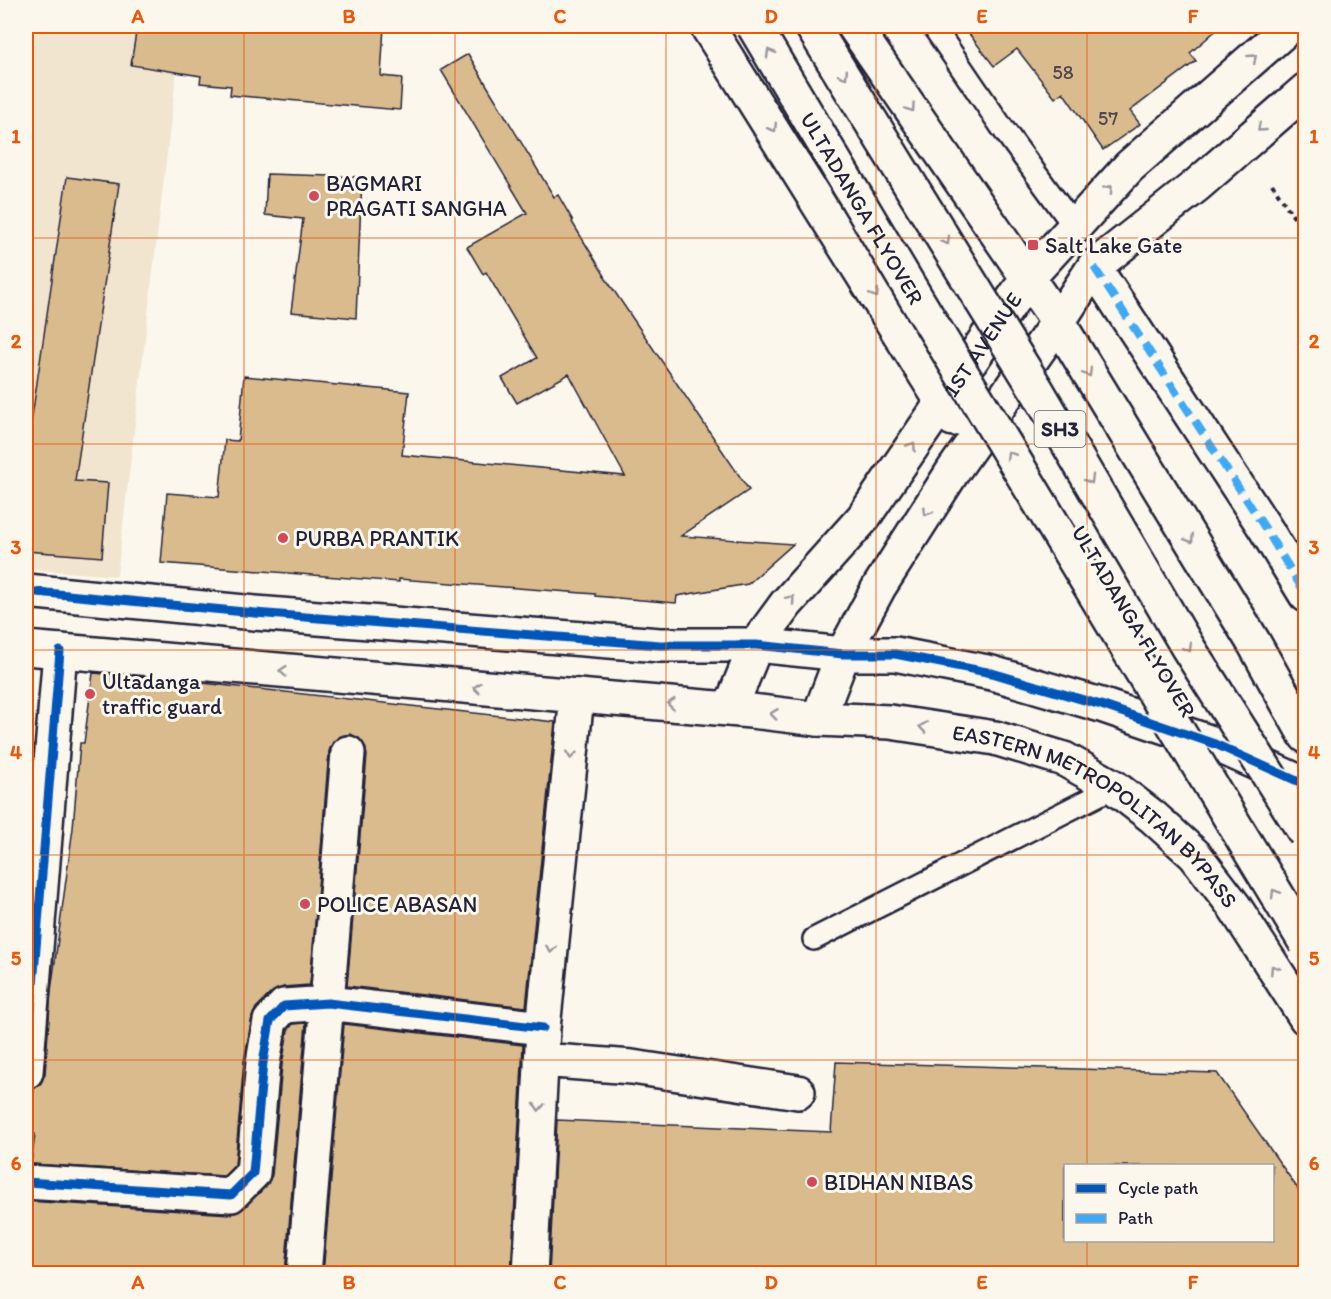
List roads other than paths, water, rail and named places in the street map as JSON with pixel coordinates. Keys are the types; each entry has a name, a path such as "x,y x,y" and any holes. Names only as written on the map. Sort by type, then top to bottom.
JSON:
{"main road":[{"path":"707,26 970,446"},
{"name":"ULTADANGA FLYOVER","path":"754,26 1305,943"},
{"name":"ULTADANGA FLYOVER","path":"812,26 1038,392 1186,646 1305,834"},
{"path":"854,26 1058,322 1254,643 1305,736"},
{"name":"1ST AVENUE","path":"730,709 756,645 786,604 863,518 1027,279 1129,167 1290,26"},
{"path":"818,719 843,654 879,587 970,446 1094,267 1197,185 1305,90"},
{"path":"1094,267 1259,518 1305,595"},
{"path":"26,591 255,613 660,645 756,645 843,654 895,654 992,673 1101,705 1215,744 1305,785"},
{"name":"EASTERN METROPOLITAN BYPASS","path":"26,648 730,709 818,719 890,722 995,738 1064,759 1114,787 1153,817 1195,855 1234,906 1305,1018"},
{"path":"26,1072 29,1002 60,651"},
{"path":"530,1274 543,1028 577,696"},
{"path":"304,1274 348,753"},
{"path":"26,1182 231,1195 253,1173 263,1063 270,1021 284,1006 328,1003 543,1028"},
{"path":"541,1060 632,1067 798,1092"}],"lane":[{"path":"933,26 1001,126 1074,226"},
{"path":"813,939 1114,787"}],"place":[{"name":"BAGMARI PRAGATI SANGHA","path":"314,196"},
{"name":"Salt Lake Gate","path":"1033,245"},
{"name":"PURBA PRANTIK","path":"283,538"},
{"name":"Ultadanga traffic guard","path":"90,694"},
{"name":"POLICE ABASAN","path":"305,904"},
{"name":"BIDHAN NIBAS","path":"812,1182"}]}
